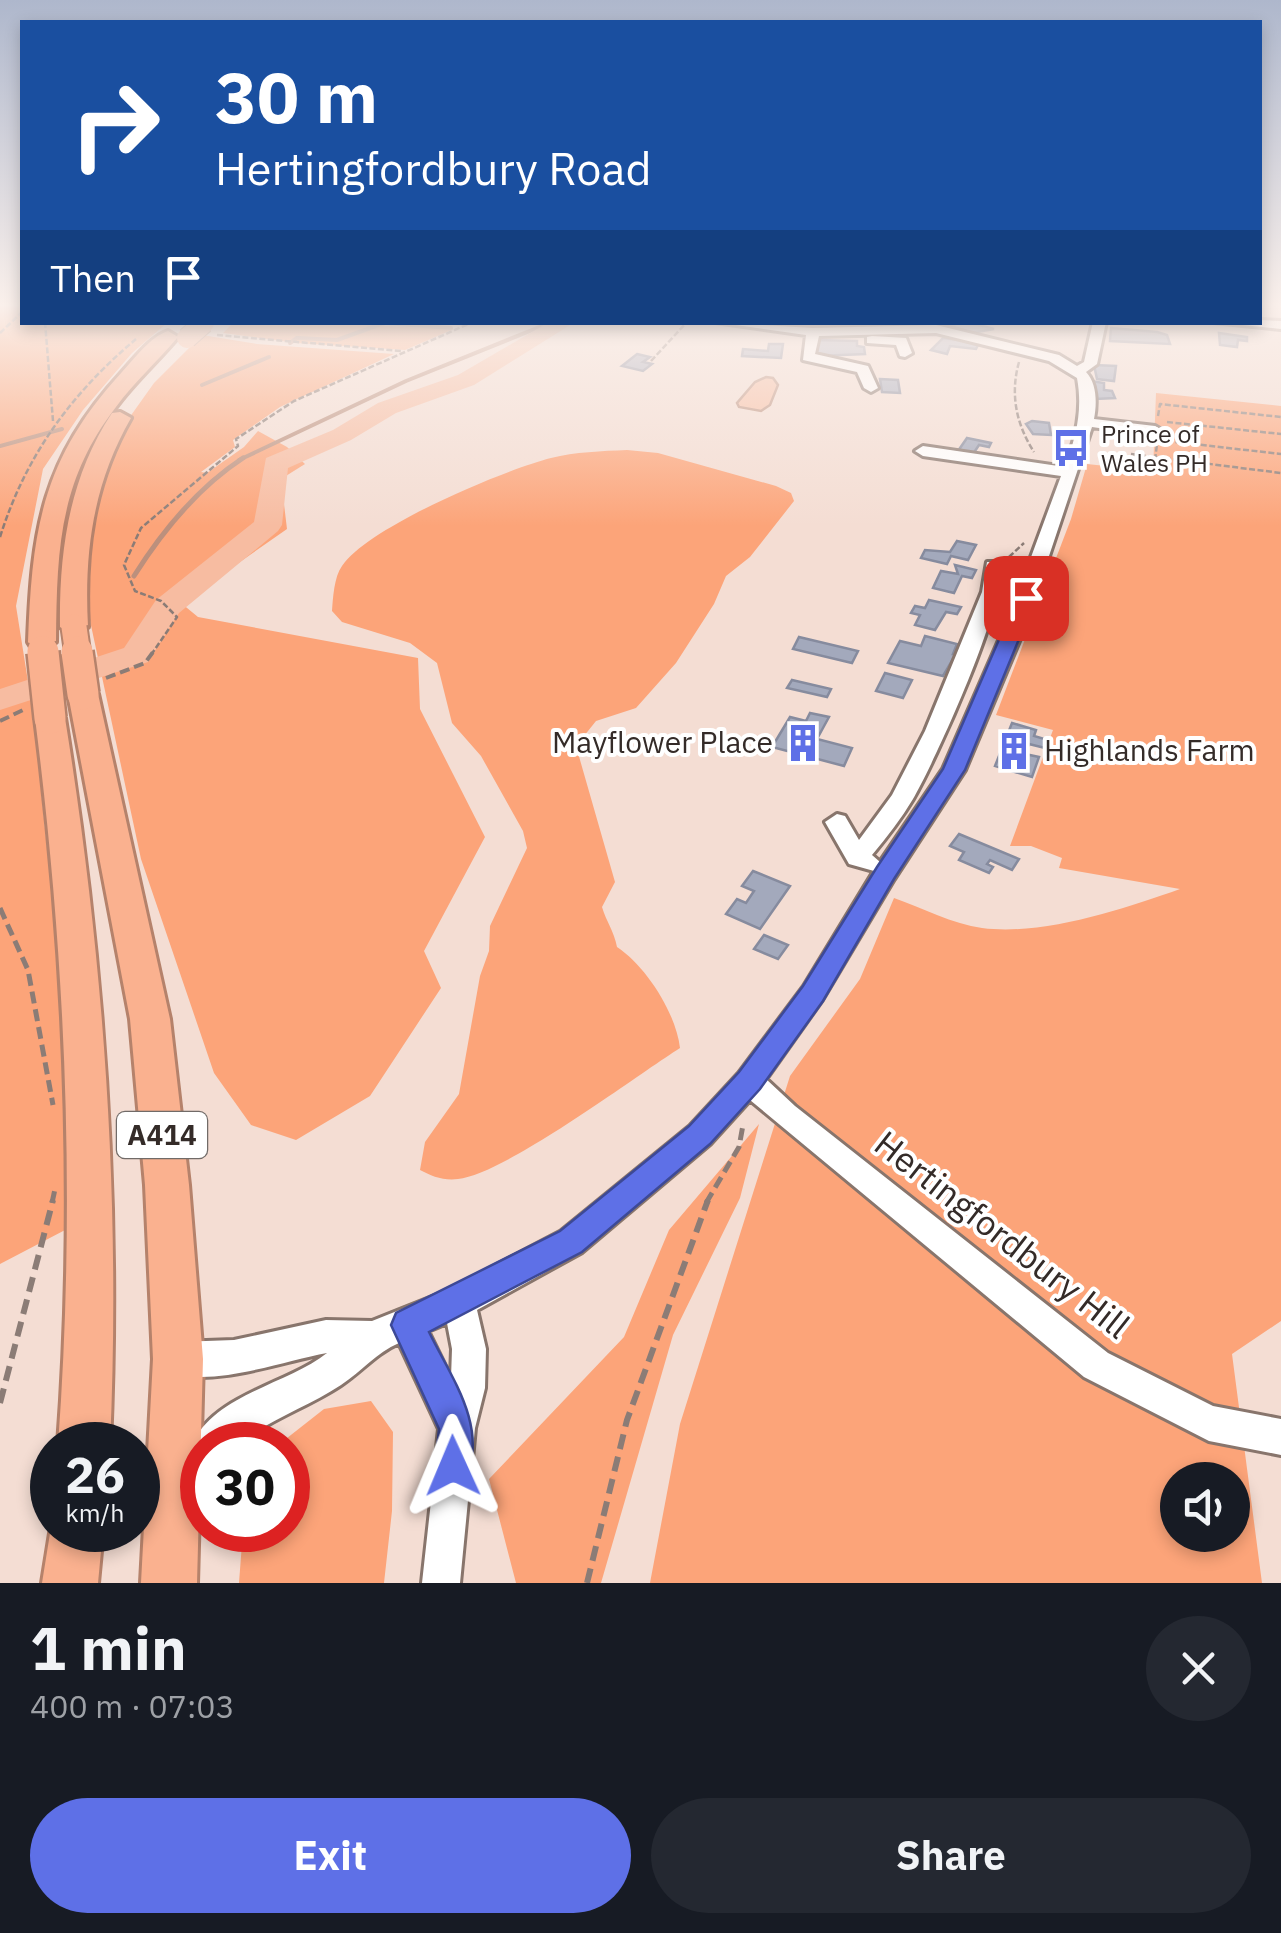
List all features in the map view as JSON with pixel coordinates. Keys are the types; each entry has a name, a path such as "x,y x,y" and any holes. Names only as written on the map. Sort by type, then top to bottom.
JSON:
{"highway":[{"name":"A414","path":"86,1422 94,1317 94,1140 72,858 80,696 42,642 45,546 52,511 75,452 114,394 132,378"},
{"name":"A414","path":"149,378 100,454 78,528 71,576 80,696 150,1019 168,1185 184,1422"},
{"name":"A414","path":"169,1583 180,1519"},
{"path":"70,1583 74,1552"}],"street":[{"path":"867,378 872,388"},
{"path":"238,1422 330,1373 372,1338 460,1302 571,1242 700,1135 750,1081 813,994 885,873 928,814 969,738 1024,606 1071,474 1086,422 1089,393 1082,378"},
{"path":"1086,422 1156,430"},
{"path":"922,451 1071,474"},
{"path":"858,858 898,808 921,768 991,592 993,566"},
{"path":"837,822 858,858 885,873"},
{"name":"Hertingfordbury Hill","path":"750,1081 785,1116 1096,1365 1209,1423 1281,1436"},
{"path":"442,1583 457,1428 468,1388 469,1349 460,1302"},
{"path":"408,1325 457,1428"},
{"path":"178,1360 234,1358 326,1336 372,1338"}],"path":[{"path":"49,378 53,422"},
{"path":"0,537 8,508 46,431 84,385 97,378"},
{"path":"80,696 145,663 177,617 161,600 135,591 124,565 141,528 238,446 236,439 294,401 346,378"},
{"path":"1012,379 1025,440 1045,468"},
{"path":"1281,417 1160,404 1157,421 1281,434"},
{"path":"1156,460 1157,440 1281,454"},
{"path":"1131,454 1281,473"},
{"path":"993,566 1004,562 1027,539"},
{"path":"0,908 28,970 54,1114"},
{"path":"588,1583 627,1420 704,1205 740,1147 750,1081"},
{"path":"0,1403 40,1260 58,1171"}],"shaded area":[{"path":"0,378 111,378 83,410 43,469 16,606 33,713 60,973 67,1229 0,1264"},
{"path":"159,378 343,378 280,407 233,440 235,447 201,472 207,473 244,447 258,431 287,447 305,464 281,479 287,529 181,603 198,617 418,658 420,709 485,837 424,951 441,988 370,1096 296,1140 251,1125 214,1073 141,859 89,616 91,527 104,475 122,428"},
{"path":"772,378 778,385 770,405 761,411 739,407 737,403 755,382"},
{"path":"1156,393 1281,406 1281,1321 1232,1354 1246,1462 1160,1462 1160,1552 1250,1552 1250,1491 1262,1583 650,1583 680,1424 790,1076 860,979 894,898 960,923 1006,929 1083,919 1180,889 1059,868 1062,858 1031,846 1010,846 1053,730 996,715 1071,519 1087,464 1153,471"},
{"path":"627,450 658,453 776,486 791,493 794,501 750,557 726,576 714,604 676,663 636,708 596,721 576,746 615,882 602,907 617,947 649,978 666,1006 680,1048 506,1161 458,1179 438,1177 420,1170 425,1142 459,1094 480,976 489,951 490,926 527,848 523,831 481,756 452,723 437,663 410,643 342,622 332,611 336,582 342,566 379,534 471,487 551,458"},
{"path":"759,1124 740,1198 673,1335 601,1583 516,1583 489,1479 624,1337 669,1230"},
{"path":"371,1401 393,1432 392,1511 384,1583 239,1583 241,1552 310,1552 307,1422 324,1409"}],"building":[{"path":"880,379 898,380 900,393 882,392"},
{"path":"1091,381 1104,383 1104,390 1112,391 1115,398 1095,399"},
{"path":"1049,423 1051,435 1033,434 1026,424"},
{"path":"967,438 991,443 989,447 979,445 973,454 958,451"},
{"path":"957,541 976,545 968,560 951,556 947,564 921,558 925,550 950,552"},
{"path":"955,565 976,570 972,578 962,576 954,593 933,588 941,571 958,574"},
{"path":"929,600 961,607 957,614 946,612 935,630 915,625 920,615 911,613 915,606 925,608"},
{"path":"925,636 957,644 956,654 943,676 888,663 900,641 921,646"},
{"path":"799,637 858,651 852,663 793,649"},
{"path":"885,673 912,680 903,698 876,691"},
{"path":"792,680 831,689 827,697 787,688"},
{"name":"Mayflower Place","path":"810,713 829,717 817,739 852,748 844,766 772,747 790,717 806,721"},
{"name":"Highlands Farm","path":"1012,723 1036,730 1034,736 1048,740 1045,748 1029,744 1025,754 1039,757 1032,777 995,766"},
{"path":"959,834 1019,859 1012,870 990,860 987,864 993,867 989,873 959,860 964,852 950,846"},
{"path":"753,871 790,886 760,929 726,914 737,899 746,903 754,891 742,886"},
{"path":"764,935 788,945 778,959 754,949"}],"waterway":[{"path":"202,385 219,378"},
{"path":"243,458 414,378"},
{"path":"0,700 136,655 167,607 268,525 275,464 342,435 387,408 470,378"},
{"path":"0,446 62,429"},
{"path":"134,576 182,511 243,458"},
{"path":"239,460 243,458"}],"place":[{"name":"Prince of Wales PH","path":"1071,448"},
{"name":"Mayflower Place","path":"803,743"},
{"name":"Highlands Farm","path":"1014,751"}],"route":[{"path":"453,1466 457,1428 408,1325 460,1302 571,1242 700,1135 750,1081 813,994 885,873 954,770 1026,598"}]}
